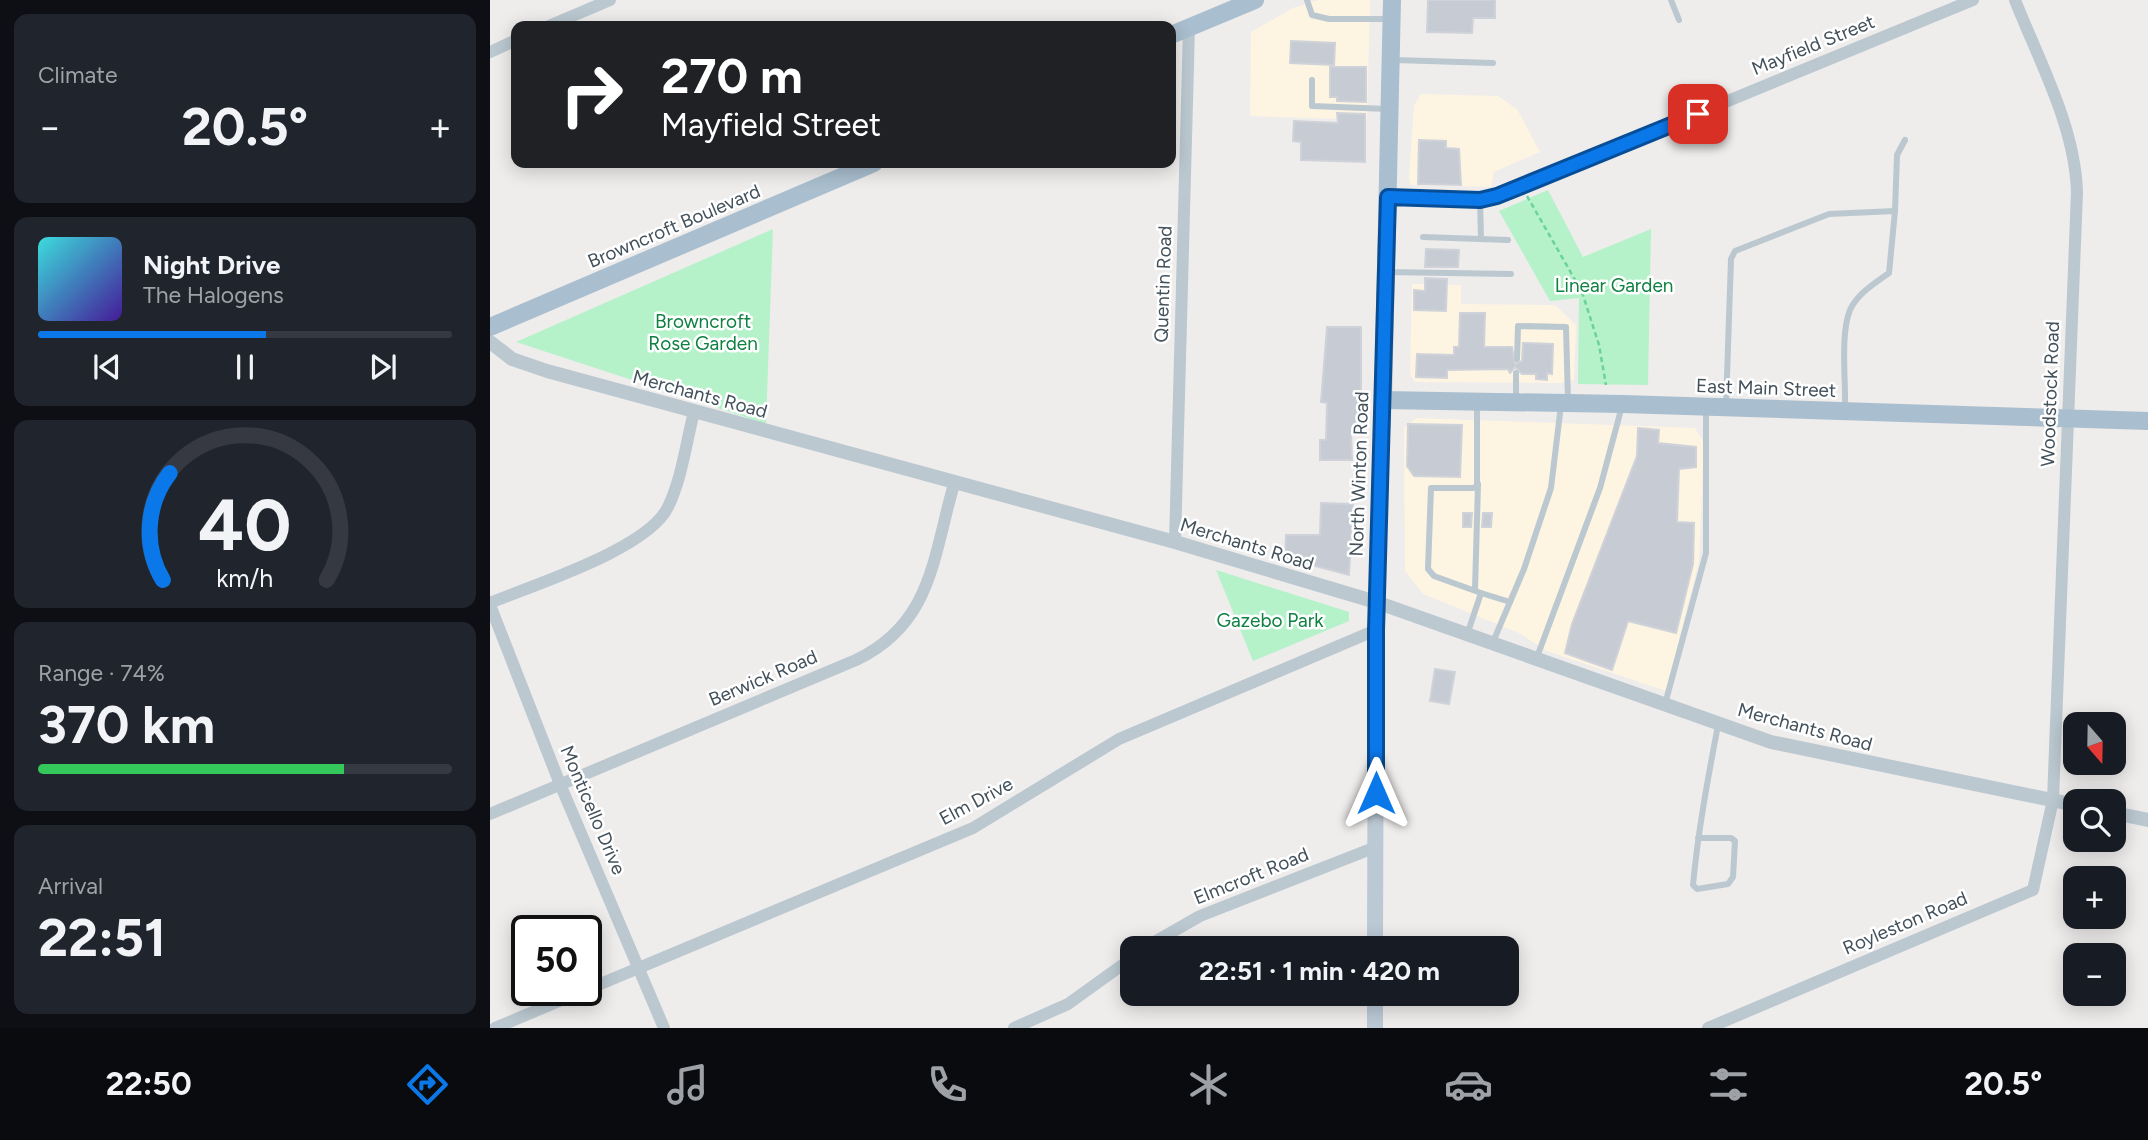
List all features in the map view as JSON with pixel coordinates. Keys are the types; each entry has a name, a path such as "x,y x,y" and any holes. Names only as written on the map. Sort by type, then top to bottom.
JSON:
{"main road":[{"path":"1176,33 1255,0"},
{"name":"North Winton Road","path":"1375,936 1376,602 1392,0"},
{"name":"Browncroft Boulevard","path":"490,327 862,168"},
{"name":"East Main Street","path":"1383,400 1623,404 2148,421"},
{"path":"1375,1006 1375,1028"}],"street":[{"path":"561,21 610,0"},
{"name":"Mayfield Street","path":"1388,197 1480,200 1535,181 1973,0"},
{"name":"Woodstock Road","path":"2014,0 2066,128 2076,171 2053,800"},
{"name":"Quentin Road","path":"1175,542 1189,27"},
{"path":"490,52 511,42"},
{"name":"Merchants Road","path":"490,342 506,356 526,365 954,484 1175,542 1376,602 1770,741 1840,758 2063,802"},
{"path":"490,604 630,544 652,529 673,493 694,412"},
{"name":"Berwick Road","path":"490,814 856,660 886,643 908,623 923,594 954,484"},
{"name":"Monticello Drive","path":"490,604 560,784 664,1028"},
{"name":"Elm Drive","path":"602,983 973,828 1119,739 1376,630"},
{"name":"Royleston Road","path":"1708,1028 2033,890 2053,800"},
{"path":"2126,815 2148,820"},
{"name":"Elmcroft Road","path":"1165,936 1200,916 1376,847"},
{"path":"1014,1028 1068,1004 1120,967"},
{"name":"Elm Drive","path":"495,1028 548,1006"}],"lane":[{"path":"1307,0 1312,15 1329,19 1391,19"},
{"path":"1671,0 1679,20"},
{"path":"1391,60 1493,63"},
{"path":"1312,80 1312,106 1390,109"},
{"path":"1845,412 1846,333 1850,310 1868,288 1889,273 1897,155 1906,140"},
{"path":"1480,200 1481,239"},
{"path":"1726,407 1731,259 1735,251 1829,214 1895,211"},
{"path":"1423,237 1508,240"},
{"path":"1385,272 1511,274"},
{"path":"1492,644 1524,569 1551,488 1565,403 1566,327 1518,326 1517,359"},
{"path":"1515,402 1516,373"},
{"path":"1467,635 1478,592 1477,402"},
{"path":"1536,659 1600,488 1623,404"},
{"path":"1665,704 1706,553 1706,407"},
{"path":"1478,484 1474,488 1431,488 1428,569 1434,576 1510,602"},
{"path":"1698,838 1731,838 1735,841 1733,877 1728,884 1695,888 1698,838 1719,723"}],"path":[{"path":"1526,195 1582,292 1591,313 1606,385"}],"shaded area":[{"path":"1318,0 1370,0 1367,120 1250,116 1251,32 1293,8"},
{"path":"1421,94 1498,96 1517,109 1540,152 1494,172 1491,187 1411,185 1409,179 1414,105"},
{"path":"1412,284 1461,285 1461,304 1555,305 1576,325 1574,380 1560,383 1415,382 1410,374"},
{"path":"1416,418 1695,428 1704,443 1699,561 1666,691 1547,651 1519,633 1423,594 1405,571 1404,428"}],"green space":[{"name":"Linear Garden","path":"1548,190 1583,257 1651,229 1648,385 1578,384 1579,298 1550,301 1499,211"},
{"name":"Browncroft Rose Garden","path":"773,229 766,424 516,342"},
{"name":"Gazebo Park","path":"1216,570 1349,612 1349,621 1253,661"}],"building":[{"path":"1428,0 1495,0 1495,18 1473,18 1472,33 1427,32"},
{"path":"1291,41 1335,43 1334,65 1290,63"},
{"path":"1330,67 1366,67 1366,102 1337,101 1337,97 1330,97"},
{"path":"1337,113 1365,114 1365,162 1301,160 1301,142 1293,141 1294,121 1338,123"},
{"path":"1419,140 1446,141 1446,148 1459,149 1461,185 1418,184"},
{"path":"1426,249 1459,250 1458,267 1425,267"},
{"path":"1425,278 1447,279 1446,311 1414,310 1414,290 1425,291"},
{"path":"1460,313 1485,313 1484,347 1512,347 1515,364 1522,361 1523,343 1553,344 1552,374 1547,373 1547,380 1536,379 1536,374 1522,374 1515,367 1510,373 1508,369 1447,370 1447,378 1416,377 1417,354 1454,355 1454,347 1459,347"},
{"path":"1327,327 1361,327 1361,433 1351,433 1352,460 1320,460 1320,440 1326,440 1327,403 1321,402"},
{"path":"1408,424 1462,425 1460,477 1414,476 1407,466"},
{"path":"1638,428 1659,430 1658,443 1696,447 1696,467 1679,469 1677,522 1694,523 1693,564 1676,633 1628,621 1612,670 1565,653 1572,624 1637,456"},
{"path":"1321,503 1353,504 1349,575 1285,558 1286,535 1320,535"},
{"path":"1463,513 1472,513 1471,527 1463,527"},
{"path":"1483,513 1492,513 1491,527 1482,527"},
{"path":"1435,669 1455,672 1449,704 1430,701"}],"route":[{"path":"1376,793 1376,630 1388,197 1480,200 1497,196 1698,114"}]}
